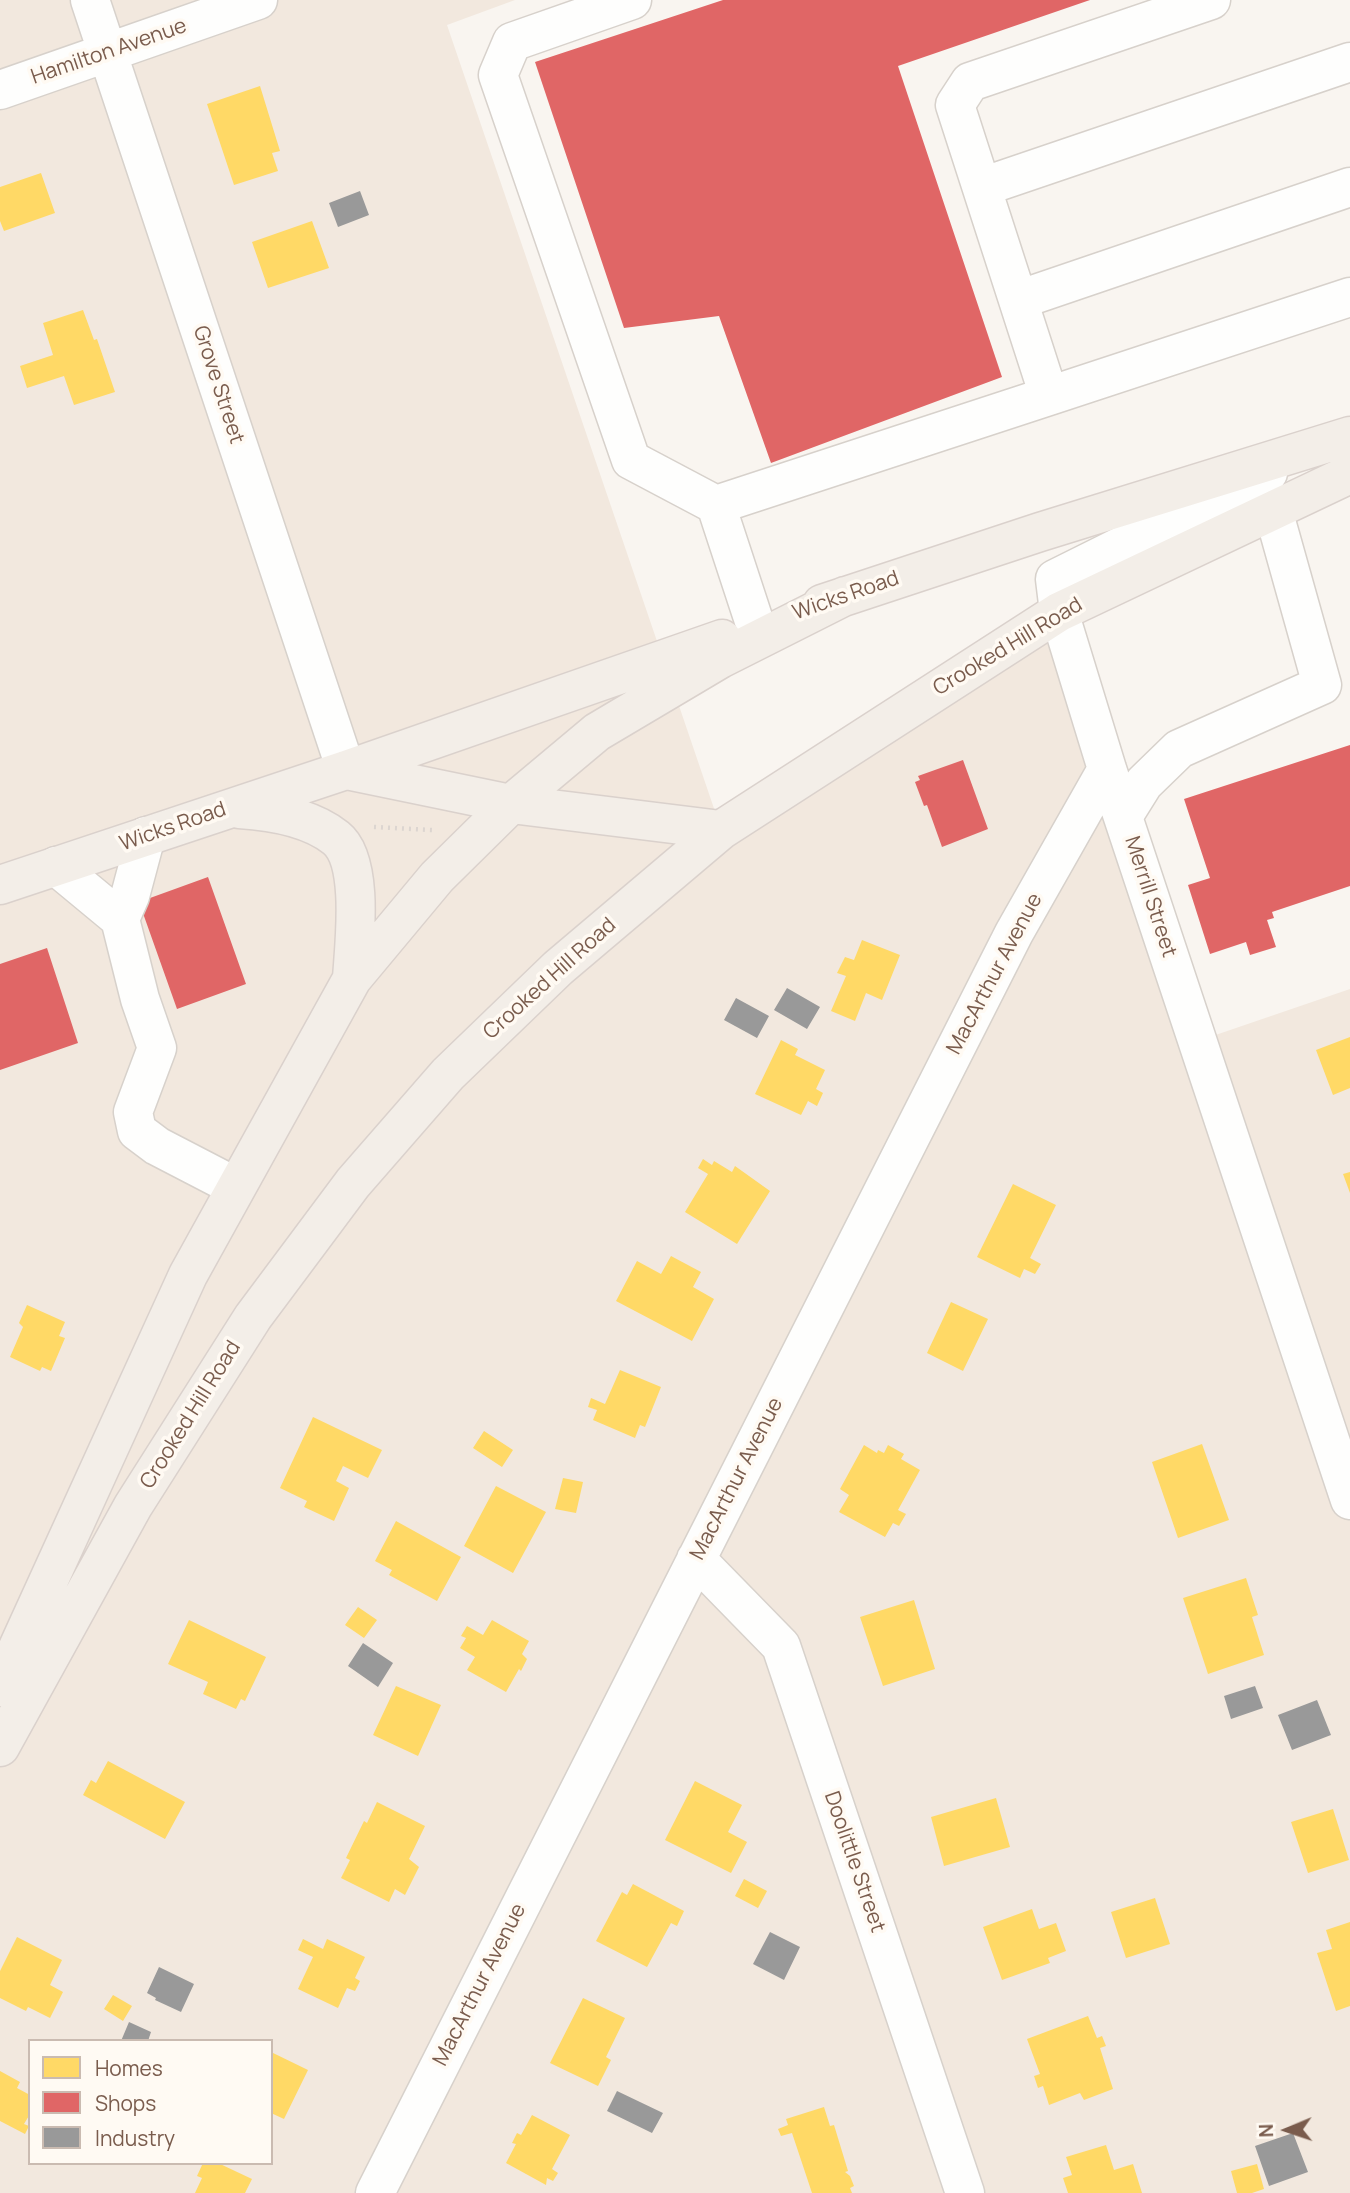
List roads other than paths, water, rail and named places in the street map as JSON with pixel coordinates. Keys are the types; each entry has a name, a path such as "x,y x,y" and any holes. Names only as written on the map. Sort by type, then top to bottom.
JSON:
{"main road":[{"name":"Wicks Road","path":"0,885 346,770 845,596 1040,532 1338,440"},
{"name":"Crooked Hill Road","path":"0,1747 133,1506 253,1317 353,1183 448,1074 558,968 721,830 1059,612 1350,474"},
{"path":"0,1687 188,1275 352,979 437,877 511,804 597,732 720,660 845,596"},
{"name":"Wicks Road","path":"346,770 511,804 721,830"},
{"path":"230,808 272,811 318,827 338,839 351,865 357,909 352,979"}],"street":[{"name":"Grove Street","path":"90,0 346,770"},
{"name":"Hamilton Avenue","path":"0,90 258,0"},
{"path":"632,0 512,42 498,75 631,460 716,505 756,627"},
{"path":"1049,396 955,105 970,82 1211,0"},
{"path":"982,187 1350,62"},
{"path":"1018,300 1350,187"},
{"path":"716,505 1350,297"},
{"name":"Merrill Street","path":"1338,440 1055,579 1059,612 1107,769 1350,1500"},
{"path":"1124,815 1144,783 1179,749 1322,685 1273,510"},
{"name":"MacArthur Avenue","path":"375,2193 1014,933 1107,769"},
{"path":"120,919 131,896 146,836"},
{"path":"56,866 120,919 140,999 158,1048 133,1112 138,1131 157,1146 236,1187"},
{"name":"Doolittle Street","path":"696,1559 781,1646 965,2193"}]}
